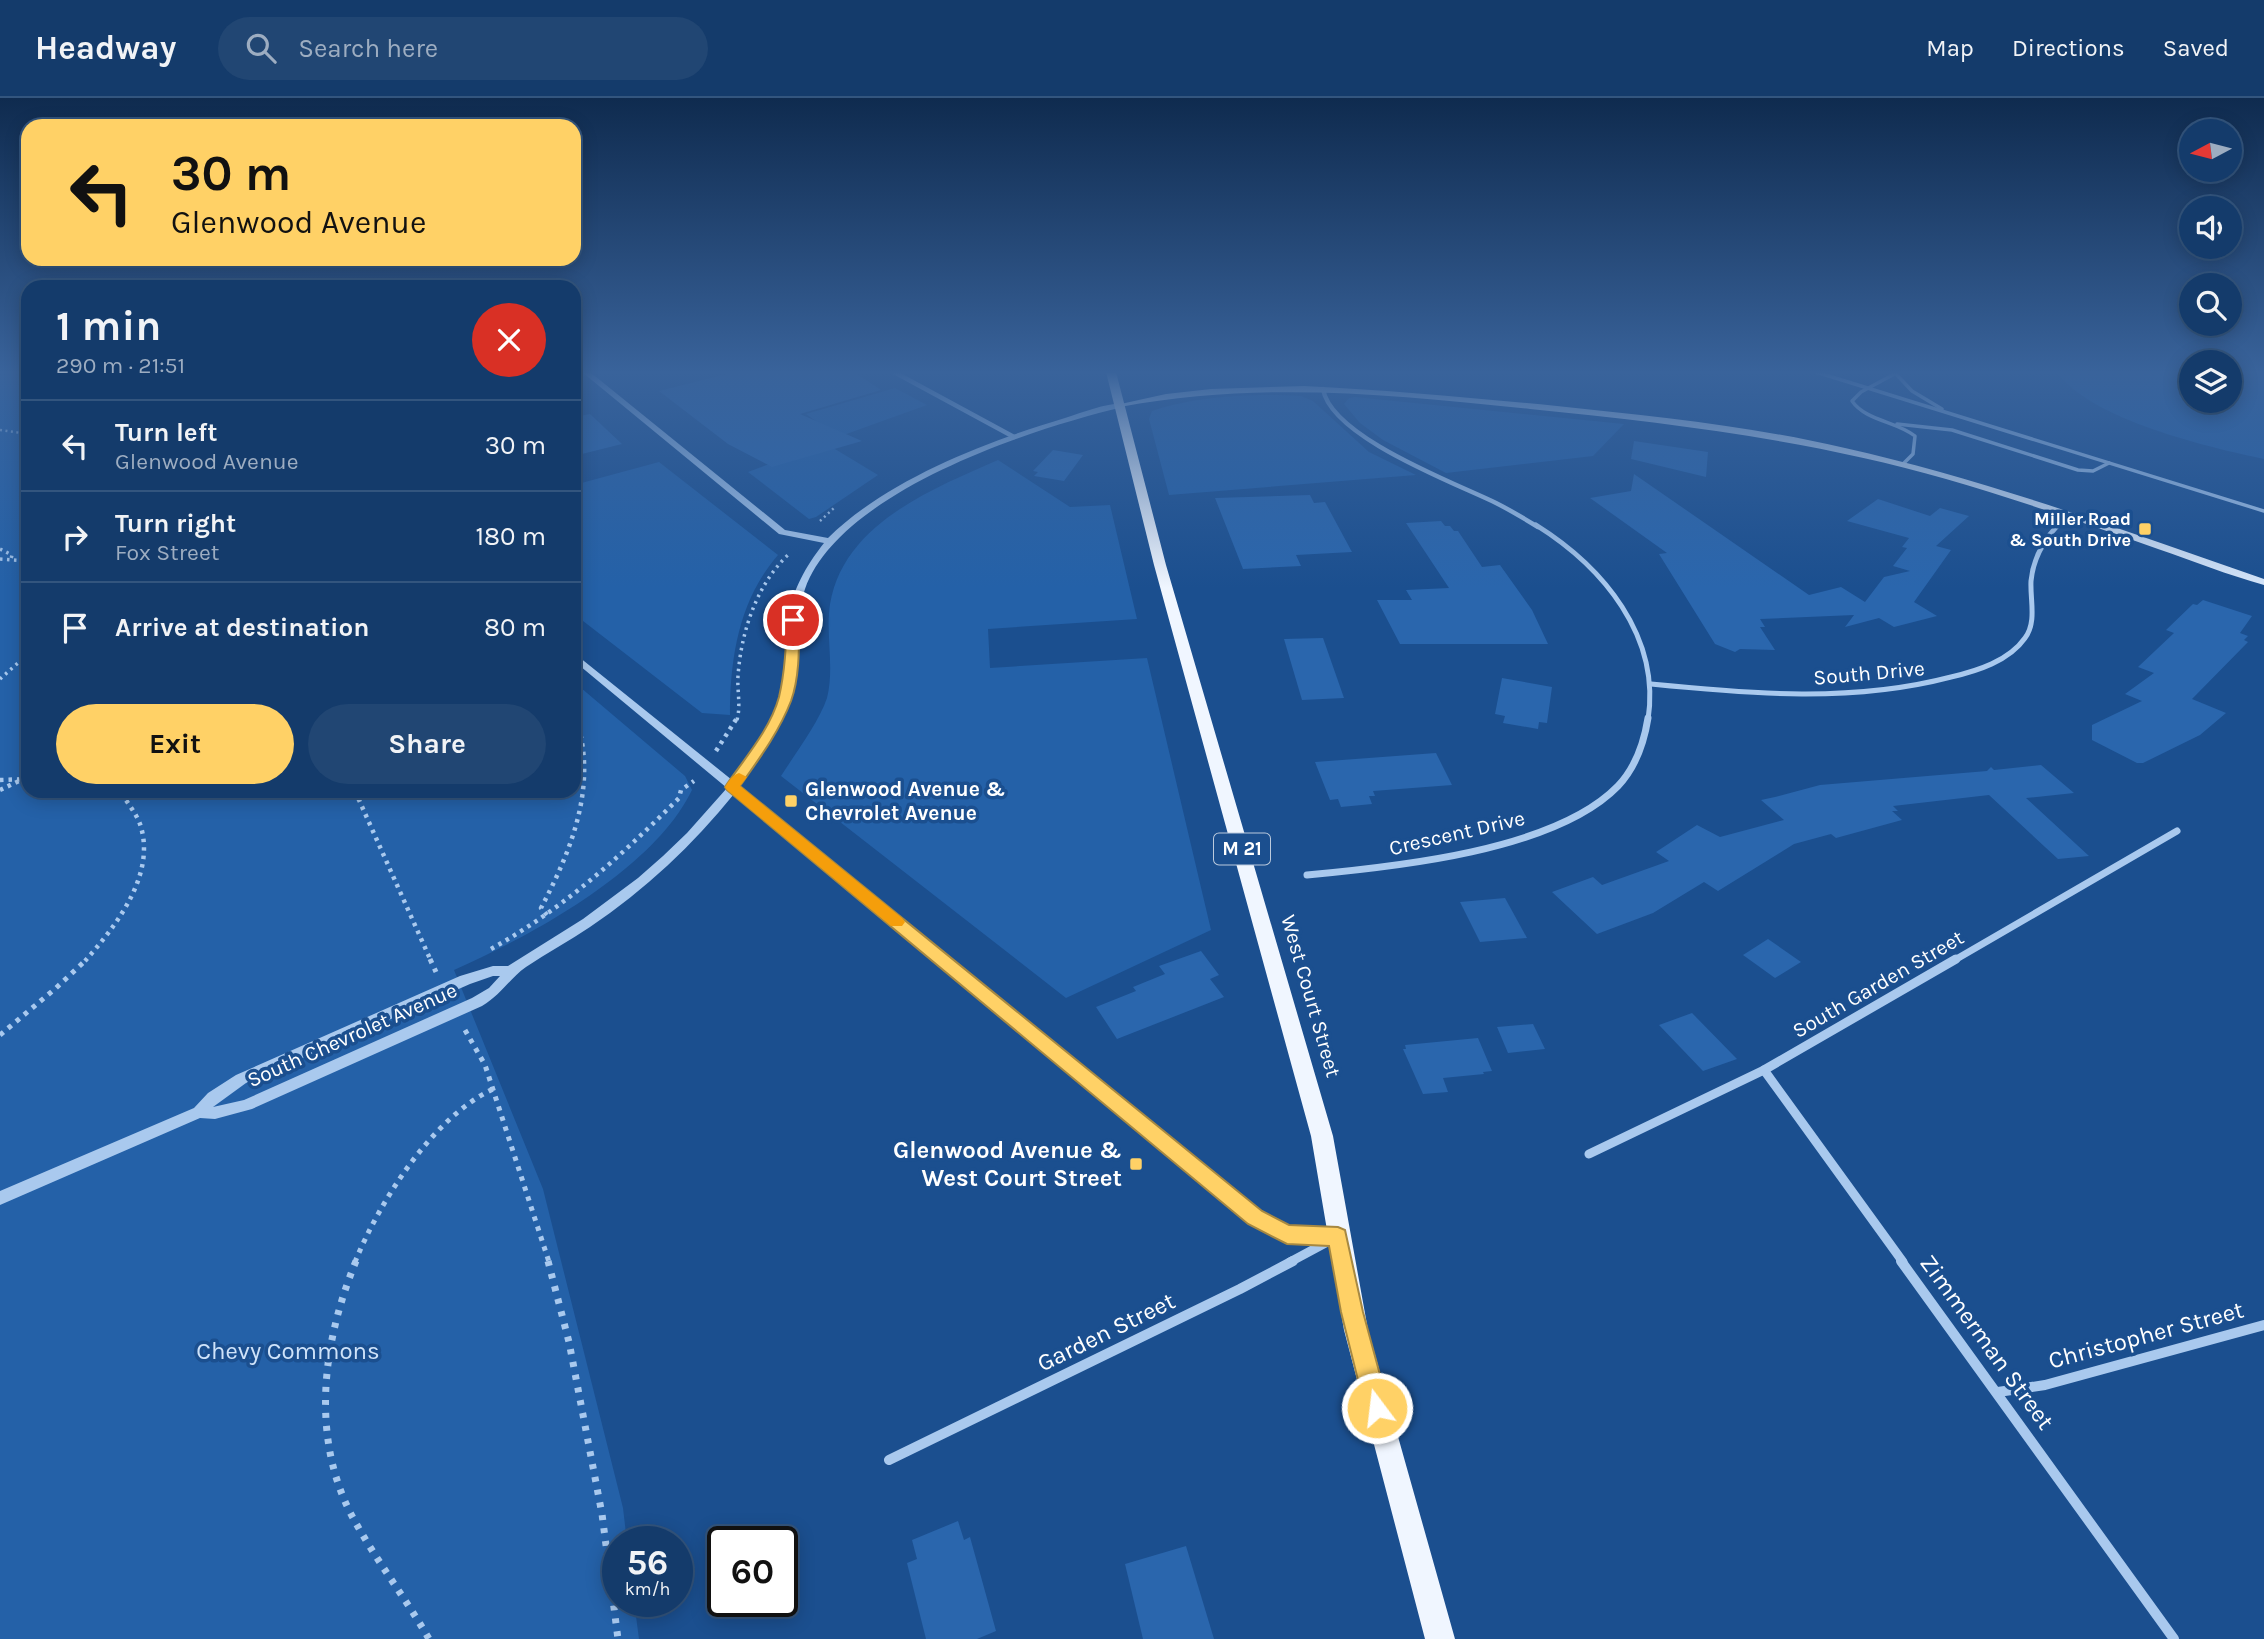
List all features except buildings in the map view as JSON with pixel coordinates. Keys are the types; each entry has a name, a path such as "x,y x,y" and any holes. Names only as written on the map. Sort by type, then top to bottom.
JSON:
{"main road":[{"name":"West Court Street","path":"1130,444 1160,565 1322,1136 1356,1331 1440,1639"},
{"path":"1816,444 1903,464 2069,516 2264,582"}],"street":[{"path":"673,444 778,529 789,535 829,541"},
{"name":"South Chevrolet Avenue","path":"199,1112 215,1113 247,1105 486,997 502,984 510,971 581,926 657,870 696,834 766,738 779,713 790,678 796,603 811,568 829,541 863,511 886,496 999,444"},
{"name":"Crescent Drive","path":"1307,875 1382,866 1483,847 1524,836 1586,809 1613,791 1636,760 1646,736 1651,684 1647,660 1634,627 1601,580 1573,552 1516,513 1406,464 1373,444"},
{"name":"South Drive","path":"1651,684 1756,692 1841,694 1915,687 1974,671 2009,653 2027,635 2032,617 2031,586 2036,559 2051,532 2069,516"},
{"path":"581,662 1255,1217 1287,1234 1338,1237"},
{"name":"South Garden Street","path":"1589,1154 1765,1070 2177,831"},
{"name":"South Chevrolet Avenue","path":"0,1198 199,1112 213,1097 241,1079 466,980 493,971 510,971"},
{"name":"Zimmerman Street","path":"1765,1070 2174,1639"},
{"name":"Garden Street","path":"889,1460 1240,1289 1338,1237"},
{"name":"Christopher Street","path":"1998,1392 2045,1385 2264,1325"}],"lane":[{"path":"1903,464 1913,454 1915,444"},
{"path":"1996,444 2078,470 2093,471 2109,463"},
{"path":"2047,444 2264,511"}],"path":[{"path":"0,549 12,555 11,559"},
{"path":"733,726 740,709 738,676 747,629 772,572 792,551"},
{"path":"0,559 21,560"},
{"path":"0,679 21,660"},
{"path":"547,915 541,908 566,858 584,786 584,750 581,738"},
{"path":"0,780 21,780"},
{"path":"0,790 21,780"},
{"path":"486,952 547,915 615,861 679,798 681,790 692,784"},
{"path":"0,1035 71,975 106,937 129,900 141,872 146,842 138,816 125,798"},
{"path":"358,798 438,977 450,969"},
{"path":"461,1023 485,1065 551,1269 569,1342 602,1514 618,1639"},
{"path":"429,1639 357,1527 341,1492 327,1438 326,1387 337,1317 366,1237 391,1193 437,1133 474,1100 493,1088"}],"green space":[{"name":"Chevy Commons","path":"0,444 21,444 21,798 581,798 581,688 685,776 692,790 674,819 650,847 621,872 554,918 454,970 543,1189 623,1508 625,1526 602,1526 602,1617 636,1617 639,1639 0,1639"},
{"path":"827,444 878,475 809,519 748,472"},
{"path":"1156,444 1360,444 1369,452 1416,475 1169,495"},
{"path":"1390,444 1605,444 1593,456 1446,473"},
{"path":"2201,444 2264,444 2264,459 2213,447"},
{"path":"998,460 1070,507 1110,505 1137,619 988,629 990,668 1147,658 1211,930 1066,998 781,776 813,727 827,698 830,677 829,613 836,583 849,557 868,534 891,515 944,484"},
{"path":"659,462 778,555 754,591 739,630 732,672 730,715 702,713 581,619 581,483"}],"slow traffic":[{"path":"739,777 732,787 897,922"}],"place":[{"name":"Miller Road & South Drive","path":"2145,529"},
{"name":"Glenwood Avenue & Chevrolet Avenue","path":"791,801"},
{"name":"Glenwood Avenue & West Court Street","path":"1136,1164"}],"route":[{"path":"793,620 792,666 785,699 774,726 732,787 1265,1225 1299,1237 1338,1237 1352,1312 1377,1408"}]}
